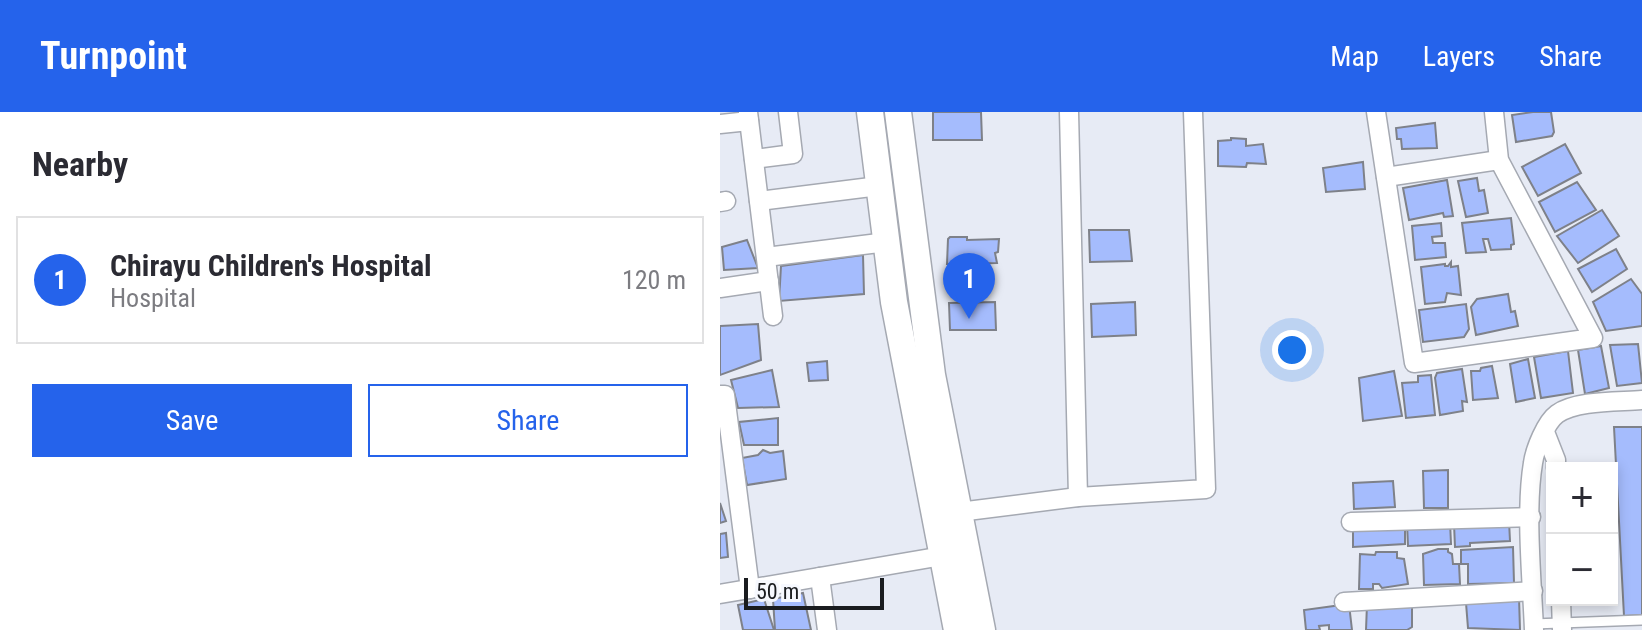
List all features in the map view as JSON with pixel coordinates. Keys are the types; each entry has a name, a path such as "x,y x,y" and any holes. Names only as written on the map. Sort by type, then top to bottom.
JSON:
{"street":[{"path":"754,159 793,154 788,112"},
{"path":"870,112 894,302 955,554 982,630"},
{"path":"898,112 947,514"},
{"path":"1069,112 1078,497"},
{"path":"947,514 1078,497 1206,489 1193,112"},
{"path":"1376,112 1414,363 1593,338 1499,160 1494,112"},
{"path":"720,124 749,116 773,316"},
{"path":"1386,177 1499,160"},
{"path":"759,201 879,186"},
{"path":"766,257 887,242"},
{"path":"720,288 769,281"},
{"path":"720,395 725,395 750,589"},
{"path":"1534,627 1533,461 1545,432 1554,415 1570,407 1642,400"},
{"path":"1545,432 1556,462"},
{"path":"1351,522 1531,517"},
{"path":"720,594 955,554"},
{"path":"955,554 957,630"},
{"path":"820,577 827,630"},
{"path":"1344,602 1533,591"},
{"path":"1561,606 1562,627"}],"lane":[{"path":"1534,627 1642,620"}],"building":[{"path":"933,112 981,112 982,140 933,140"},
{"path":"1551,112 1552,136 1516,142 1512,115"},
{"path":"1435,123 1437,148 1402,149 1396,128"},
{"path":"1246,139 1246,146 1263,144 1266,164 1218,166 1218,141"},
{"path":"1565,144 1581,173 1538,196 1522,167"},
{"path":"1363,162 1365,189 1326,192 1323,168"},
{"path":"1477,178 1479,191 1484,190 1488,213 1466,217 1458,181"},
{"path":"1447,180 1453,216 1444,217 1443,213 1409,220 1403,188"},
{"path":"1577,182 1596,210 1555,232 1539,202"},
{"path":"1602,210 1619,236 1578,263 1557,236"},
{"path":"1511,218 1514,244 1511,249 1491,250 1488,239 1483,239 1486,252 1466,253 1462,223"},
{"path":"1441,223 1442,236 1432,237 1433,243 1445,243 1446,257 1415,260 1412,226"},
{"path":"1089,230 1129,230 1132,261 1090,262"},
{"path":"950,237 999,239 998,252 995,253 997,263 947,264"},
{"path":"747,240 758,268 724,270 722,247"},
{"path":"1616,249 1627,269 1592,292 1578,269"},
{"path":"863,255 864,294 779,301 781,266"},
{"path":"1451,262 1451,267 1458,266 1461,295 1447,293 1445,302 1425,304 1421,267 1448,266"},
{"path":"1631,279 1642,294 1642,326 1606,331 1593,302"},
{"path":"1508,294 1511,312 1515,311 1518,326 1476,335 1471,307 1477,299"},
{"path":"995,302 996,330 950,330 949,303"},
{"path":"1135,302 1136,335 1092,337 1091,304"},
{"path":"1466,304 1469,329 1464,337 1423,342 1419,310"},
{"path":"758,324 761,360 720,375 720,326"},
{"path":"1638,344 1642,383 1617,386 1610,345"},
{"path":"1601,346 1609,388 1585,394 1578,350"},
{"path":"1568,351 1573,393 1541,398 1534,357"},
{"path":"1528,359 1535,398 1516,402 1510,364"},
{"path":"827,361 828,380 809,381 807,363"},
{"path":"1492,366 1498,398 1473,400 1471,371"},
{"path":"1462,369 1467,402 1462,401 1463,411 1440,415 1437,373"},
{"path":"772,370 779,407 738,408 731,380"},
{"path":"1394,371 1402,416 1363,421 1359,378"},
{"path":"1431,375 1435,415 1406,418 1402,383 1418,382 1418,376"},
{"path":"778,418 778,445 744,445 739,422"},
{"path":"1614,427 1642,427 1642,615 1624,616"},
{"path":"763,450 770,453 783,451 786,479 747,485 742,458 758,455"},
{"path":"1448,470 1448,508 1424,508 1423,471"},
{"path":"1393,481 1395,507 1354,509 1353,483"},
{"path":"720,503 726,521 720,523"},
{"path":"1509,521 1510,541 1455,547 1454,524"},
{"path":"1405,522 1405,544 1353,547 1353,524"},
{"path":"1450,522 1451,544 1408,546 1407,523"},
{"path":"726,533 728,557 720,558 720,534"},
{"path":"1513,547 1514,583 1468,584 1468,564 1461,564 1461,550"},
{"path":"1448,549 1453,564 1459,564 1460,584 1424,585 1423,554"},
{"path":"1376,552 1397,552 1397,558 1404,559 1408,584 1382,588 1379,584 1373,584 1373,589 1359,589 1360,554 1375,555"},
{"path":"803,593 811,630 775,630 773,599"},
{"path":"1519,597 1520,630 1468,628 1466,603"},
{"path":"764,599 774,630 743,630 738,605"},
{"path":"1349,604 1352,630 1329,630 1329,625 1319,626 1320,630 1306,630 1304,610"},
{"path":"1367,604 1412,604 1412,627 1407,630 1366,630"}],"place":[{"name":"Chirayu Children's Hospital","path":"969,319"}]}
